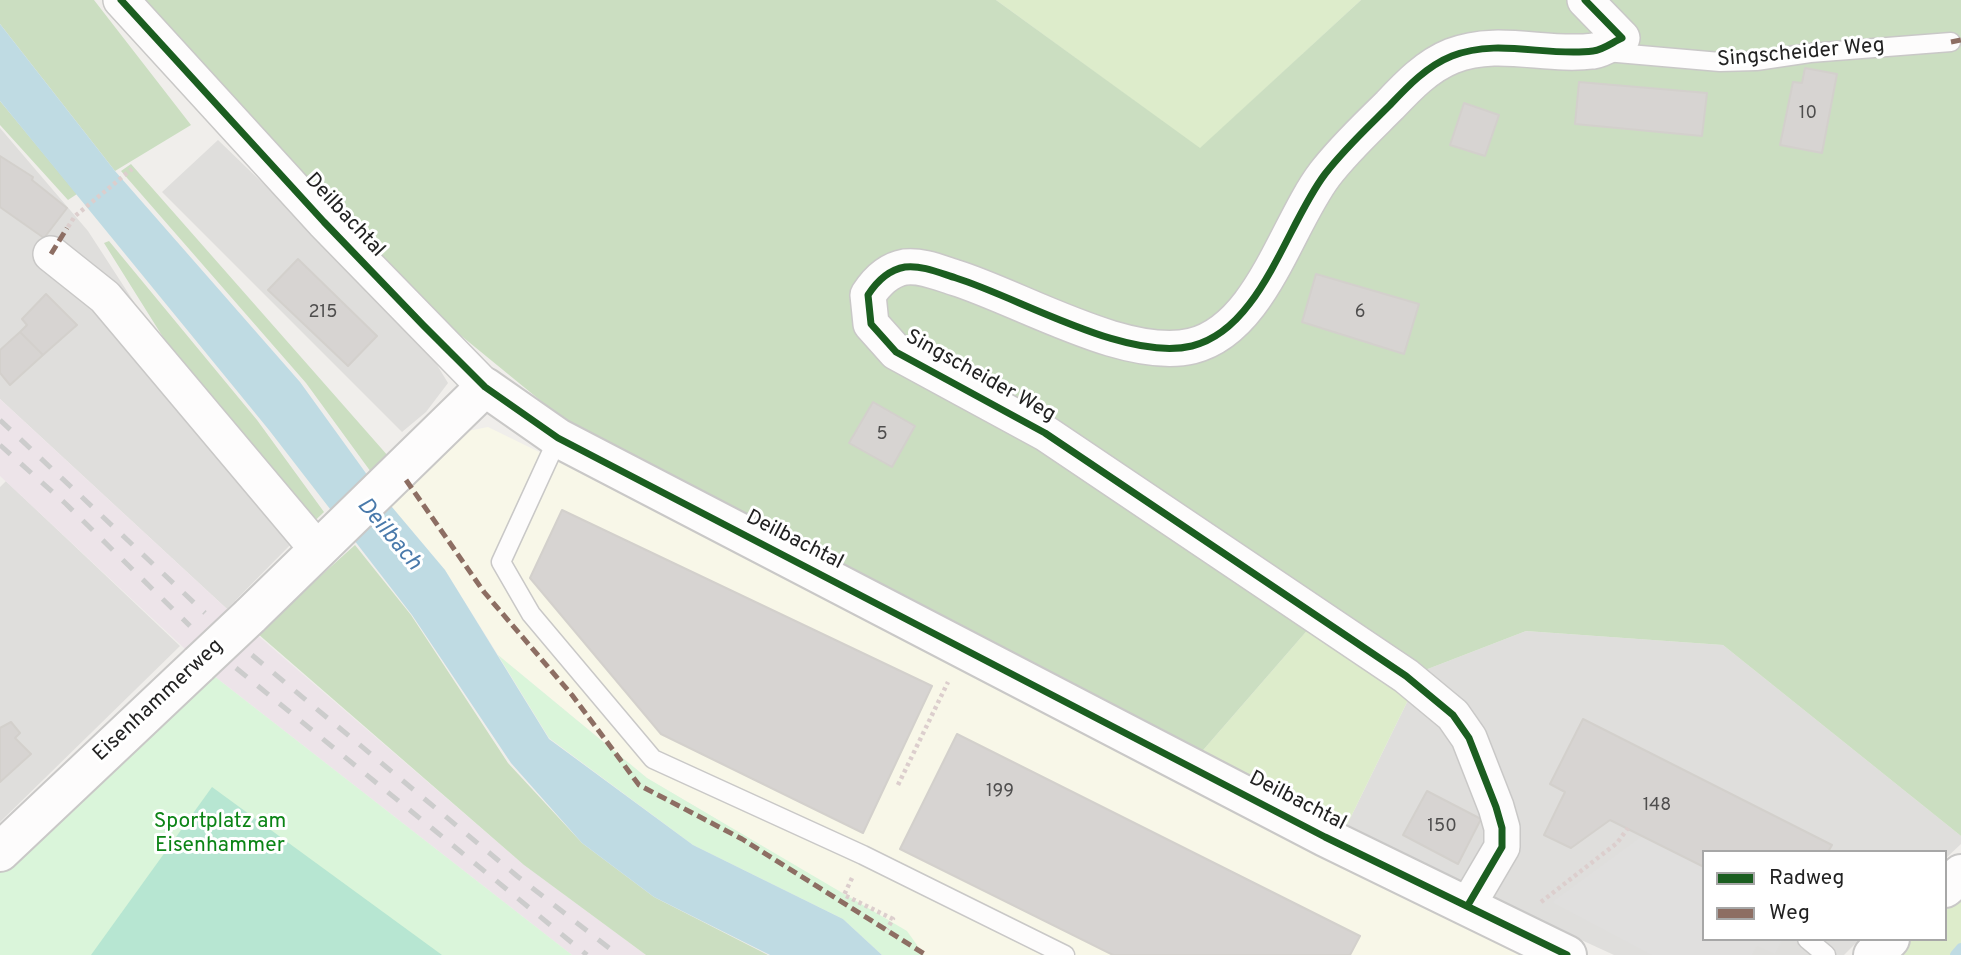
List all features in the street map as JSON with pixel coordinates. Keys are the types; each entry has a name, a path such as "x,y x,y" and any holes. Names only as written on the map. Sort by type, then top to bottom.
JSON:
{"street":[{"name":"Deilbachtal","path":"121,0 324,222 485,387 558,438 1325,837 1567,955"},
{"path":"1585,0 1622,38 1595,51"},
{"name":"Singscheider Weg","path":"1468,905 1502,847 1502,828 1480,761 1453,715 1406,676 1045,433 896,352 871,324 868,295 883,276 902,268 926,268 1133,344 1163,348 1192,346 1219,333 1239,316 1272,268 1324,175 1389,106 1434,65 1451,56 1493,47 1595,51"},
{"path":"59,241 325,542"},
{"name":"Eisenhammerweg","path":"0,852 485,387"},
{"path":"1947,886 1961,874"},
{"path":"1873,955 1888,941"}],"lane":[{"name":"Singscheider Weg","path":"1595,51 1720,62 1756,61 1810,53 1951,42"},
{"path":"558,438 515,525 501,562 531,614 653,759 863,855 1065,955"},
{"path":"1809,941 1826,955"}],"path":[{"path":"59,241 75,216 132,169"},
{"path":"898,785 936,704"},
{"path":"1510,927 1617,843 1628,828"},
{"path":"863,855 844,895 892,919 887,929"}],"shaded area":[{"path":"0,128 88,231 248,478 299,536 227,609 0,399"},
{"path":"218,140 417,332 448,383 426,412 402,432 162,192"},
{"path":"0,399 227,609 524,865 646,955 572,955 214,676 0,476"},
{"path":"488,427 1190,770 1561,955 924,955 906,931 647,778 498,655 445,570 381,494 437,437"},
{"path":"6,481 180,646 0,822 0,487"},
{"path":"1526,631 1723,645 1961,836 1961,844 1947,857 1947,850 1702,850 1702,941 1858,941 1844,955 1614,955 1344,831 1411,694 1407,677"},
{"path":"1642,836 1702,866 1702,941 1782,941 1775,954 1757,946 1752,955 1652,955 1552,902"}],"green space":[{"path":"0,0 94,0 191,125 115,171 0,24"},
{"path":"133,0 996,0 1200,148 1361,0 1961,0 1961,836 1723,645 1526,631 1407,677 1318,618 1198,756 585,437 437,316"},
{"path":"996,0 1361,0 1200,149"},
{"path":"0,101 77,194 68,200 0,125"},
{"path":"131,164 396,465 379,483 306,383 121,171"},
{"path":"109,241 257,420 324,512 301,534 250,476 104,243"},
{"path":"355,545 411,615 508,763 582,843 654,897 768,955 646,955 524,865 257,633"},
{"path":"1318,618 1411,694 1344,831 1198,756"},
{"path":"498,655 647,778 907,931 924,955 882,955 843,919 693,845 549,738"},
{"name":"Sportplatz am Eisenhammer","path":"214,676 572,955 0,955 0,869"},
{"path":"212,787 442,955 91,955"},
{"path":"1961,881 1961,955 1883,955 1897,941 1947,941 1947,894"}],"water":[{"name":"Deilbach","path":"0,24 115,171 300,382 381,494 445,570 549,739 693,845 843,919 882,955 770,955 654,897 582,843 511,763 412,615 269,430 0,101"}],"building":[{"path":"1805,68 1837,74 1822,153 1780,145 1793,82 1802,83"},
{"path":"1579,82 1707,93 1702,136 1575,124"},
{"path":"1464,103 1499,115 1485,156 1450,145"},
{"path":"0,156 33,177 32,180 67,208 44,238 0,207"},
{"path":"298,259 377,336 348,366 268,290"},
{"path":"1316,274 1419,304 1404,354 1302,322"},
{"path":"46,294 77,325 43,355 20,332 27,325 22,319"},
{"path":"20,332 43,355 10,385 0,373 0,350"},
{"path":"873,402 915,426 892,467 849,443"},
{"path":"562,510 932,686 863,833 661,734 530,578"},
{"path":"1583,719 1832,845 1829,850 1702,850 1702,866 1610,820 1571,848 1544,835 1565,792 1550,784"},
{"path":"11,722 20,733 15,738 31,754 0,782 0,728"},
{"path":"957,734 1360,936 1350,955 1113,955 900,849"},
{"path":"1427,791 1481,819 1458,864 1403,835"}],"waterway":[{"path":"1955,955 1961,948"}],"railway":[{"path":"0,420 205,613"},
{"path":"0,445 66,504 190,626"},
{"path":"252,655 517,876 618,955"},
{"path":"236,668 587,955"}],"marked path":[{"path":"1951,42 1961,40"},
{"path":"51,254 67,228"},
{"path":"406,480 484,592 572,695 639,785 742,839 926,955"}],"cycle path":[{"path":"121,0 324,222 423,325 485,387 558,438 1325,837 1567,955"},
{"path":"1468,905 1502,847 1502,828 1469,738 1453,715 1406,676 1045,433 896,352 871,324 868,295 888,273 899,268 918,267 982,287 1106,337 1137,345 1166,348 1192,346 1216,336 1236,319 1254,298 1325,174 1356,138 1426,71 1443,60 1469,51 1487,48 1593,51 1622,38 1585,0"}]}
